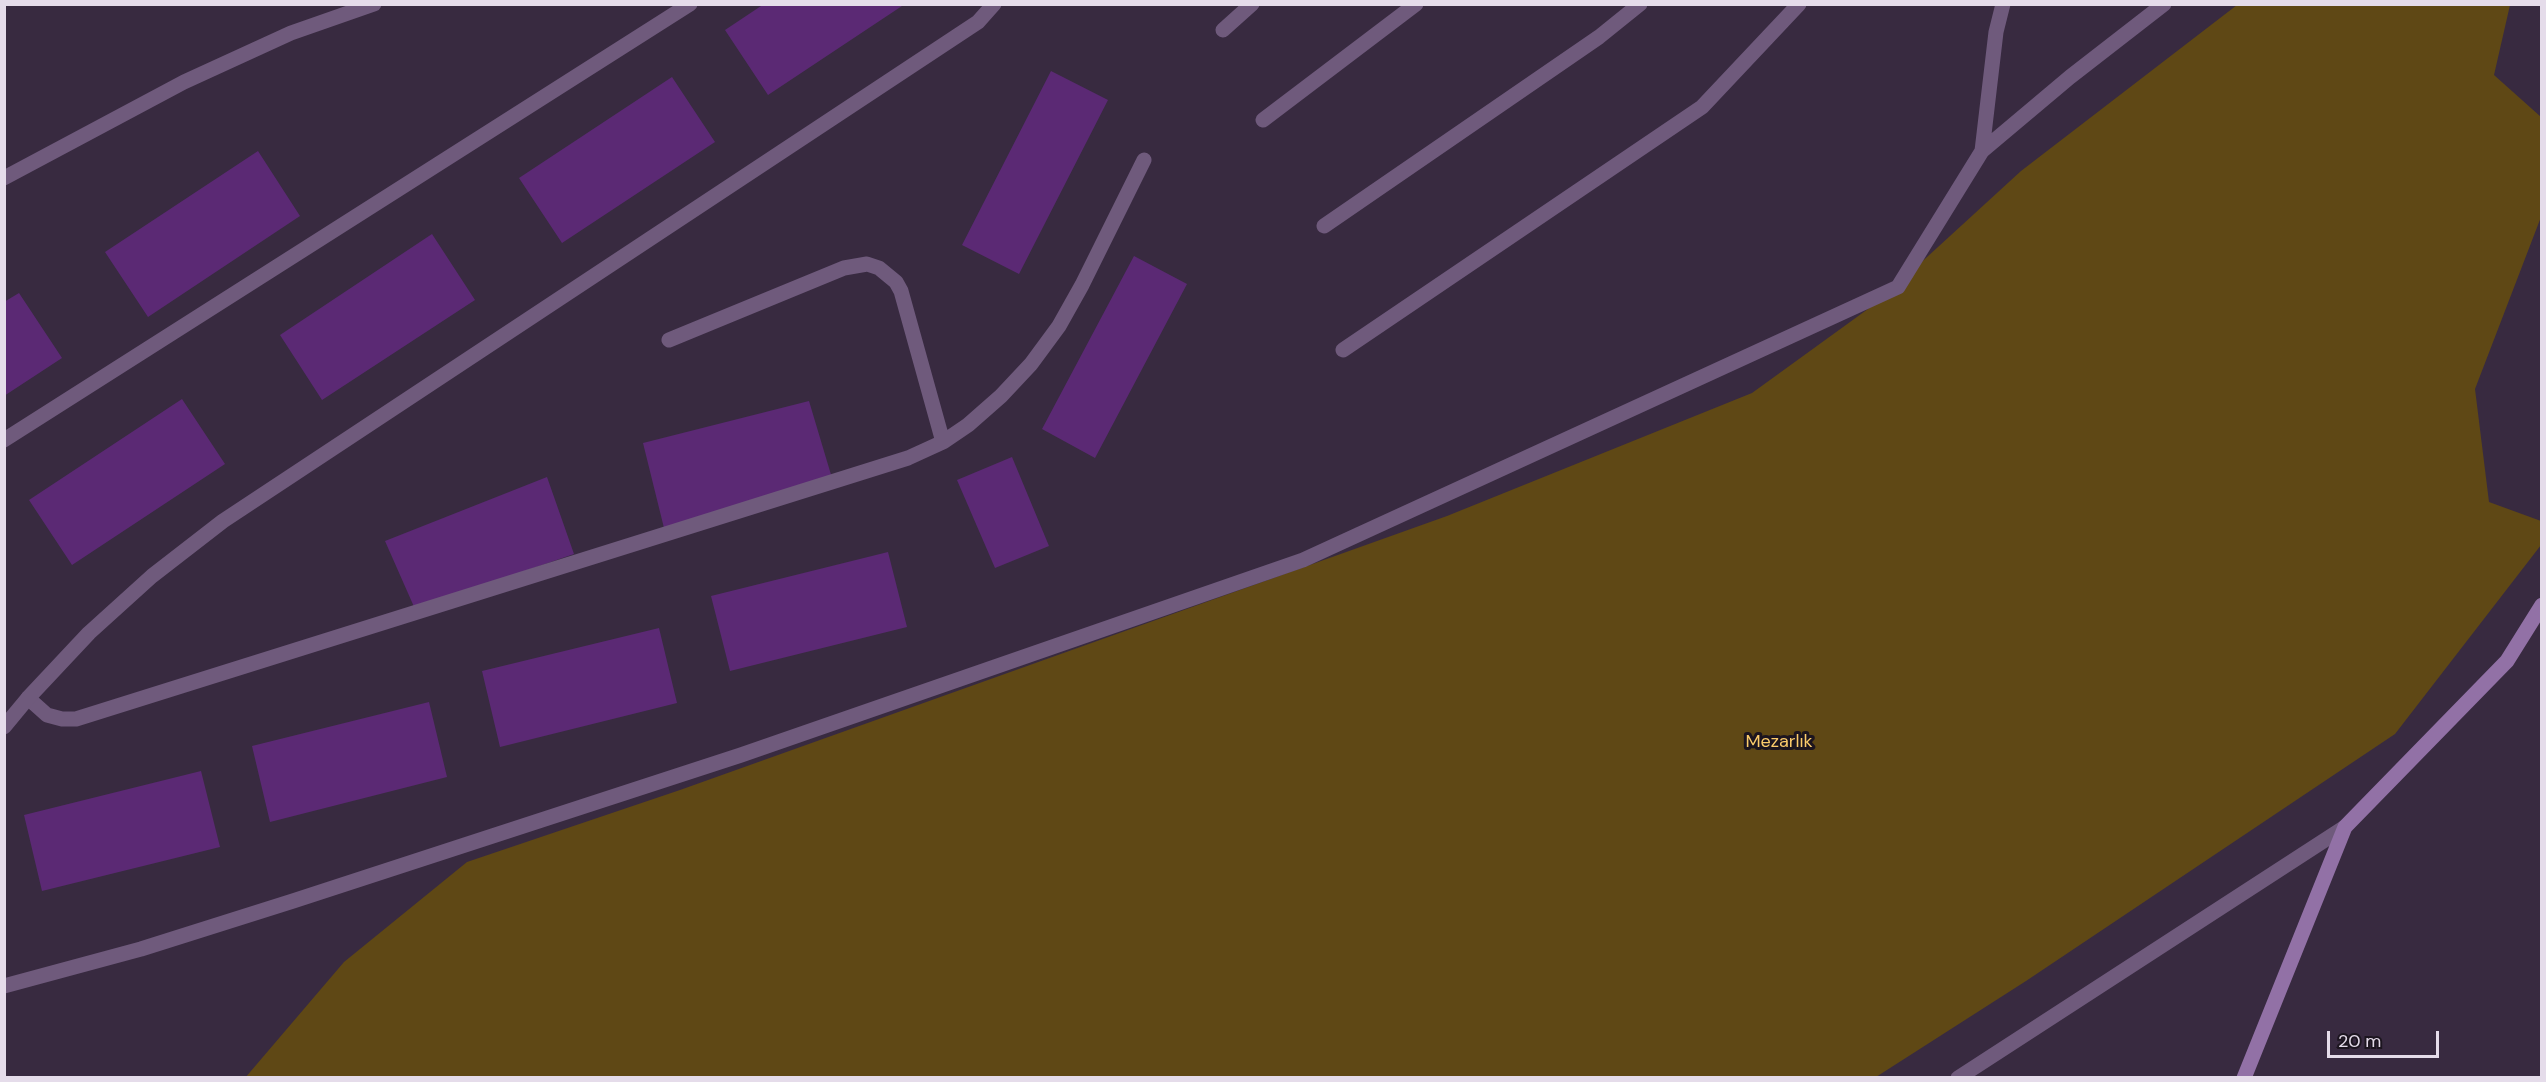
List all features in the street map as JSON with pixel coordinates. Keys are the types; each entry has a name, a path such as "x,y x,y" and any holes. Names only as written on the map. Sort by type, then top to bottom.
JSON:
{"main road":[{"path":"2244,1077 2345,827 2506,661 2541,605"}],"street":[{"path":"4,178 184,82 291,33 374,4"},
{"path":"4,440 690,4"},
{"path":"4,727 89,633 136,590 223,521 978,22 994,4"},
{"path":"1223,30 1252,4"},
{"path":"1263,120 1416,4"},
{"path":"1324,226 1599,37 1640,4"},
{"path":"1343,350 1702,107 1799,4"},
{"path":"1982,151 1996,32 2003,4"},
{"path":"4,986 141,949 730,758 1304,560 1898,287 1982,151 2070,77 2163,4"},
{"path":"28,698 47,715 62,719 76,719 897,461 943,442 1001,396 1031,364 1059,326 1144,160"},
{"path":"669,340 844,268 867,264 879,268 896,282 901,291 943,442"},
{"path":"1958,1077 2345,827"}],"green space":[{"name":"Mezarlık","path":"2237,5 2510,5 2494,75 2541,117 2541,217 2475,389 2489,502 2541,521 2541,545 2395,734 2026,981 1876,1077 245,1078 344,962 467,862 680,790 1447,516 1752,393 1879,301 2021,171"}],"building":[{"path":"764,4 905,4 768,95 725,30"},
{"path":"1051,71 1108,100 1019,274 962,245"},
{"path":"672,77 715,142 562,243 519,178"},
{"path":"258,151 300,216 148,317 105,252"},
{"path":"432,234 475,300 322,400 280,335"},
{"path":"1134,256 1187,284 1095,458 1042,429"},
{"path":"19,293 62,358 4,396 4,302"},
{"path":"182,399 225,464 72,565 29,500"},
{"path":"809,401 832,478 664,528 643,443"},
{"path":"1012,457 1049,546 995,568 957,480"},
{"path":"547,477 574,554 415,609 385,541"},
{"path":"888,552 907,627 730,671 711,596"},
{"path":"659,628 677,703 500,747 482,671"},
{"path":"429,702 447,777 270,822 252,746"},
{"path":"201,771 220,847 42,891 24,815"}]}
